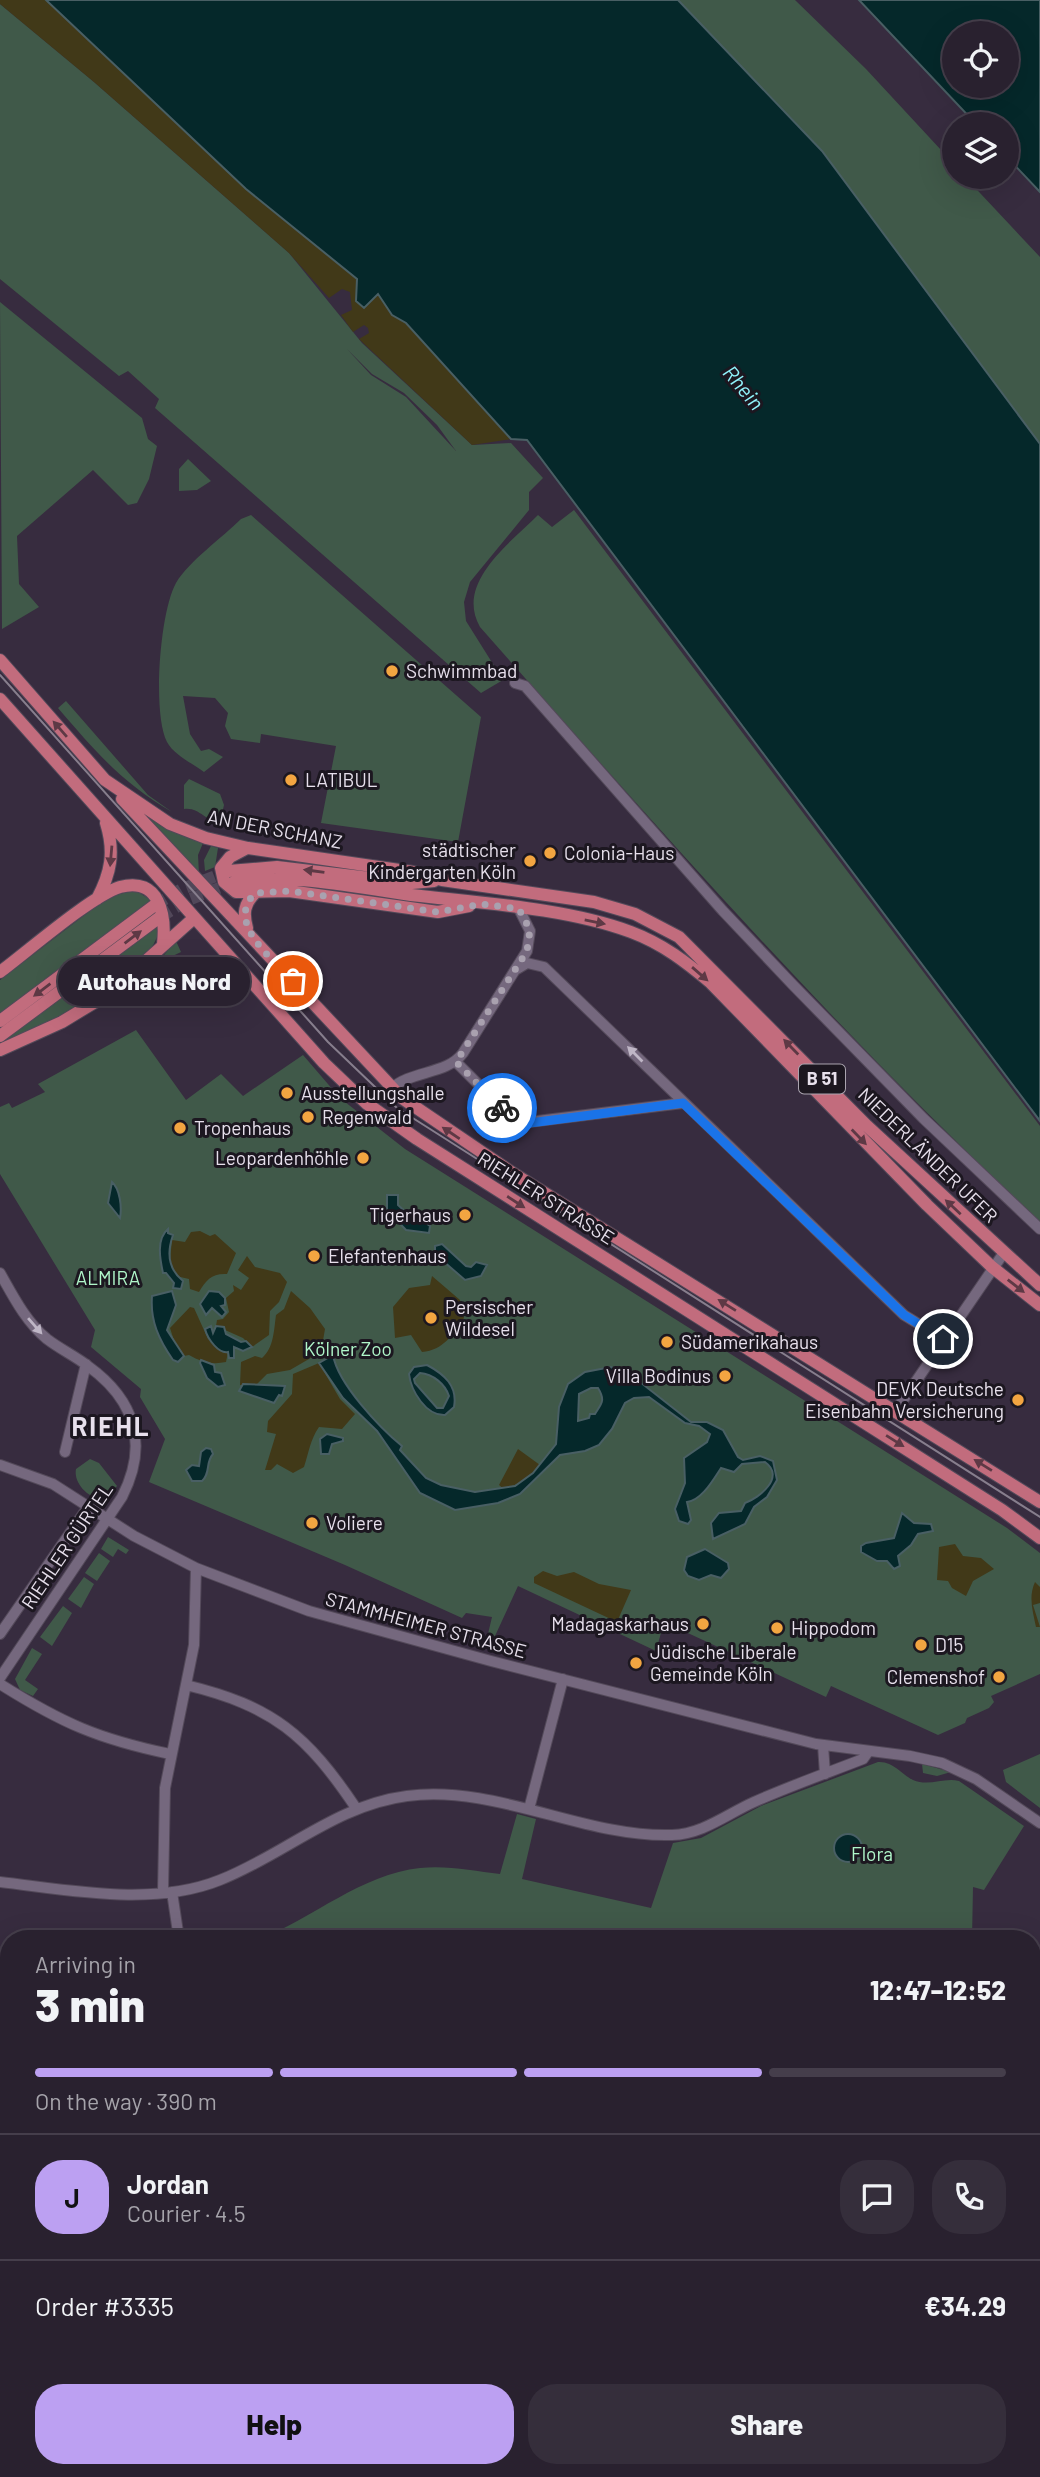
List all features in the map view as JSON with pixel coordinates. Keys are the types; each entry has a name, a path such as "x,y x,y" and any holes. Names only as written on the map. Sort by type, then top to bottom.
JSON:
{"main road":[{"name":"AN DER SCHANZ","path":"0,660 105,780 170,824 206,838 248,848 413,872 442,880 556,895 635,914"},
{"path":"0,699 99,811 106,823 113,848 107,880 96,900"},
{"name":"RIEHLER STRASSE","path":"105,780 247,928 391,1088 511,1172 1040,1502"},
{"name":"RIEHLER STRASSE","path":"99,811 342,1083 384,1116 1002,1510 1040,1538"},
{"path":"248,848 224,862 221,875 229,888 236,892 255,893"},
{"name":"AN DER SCHANZ","path":"442,880 412,883 277,867 230,877 276,879 519,909 609,925 643,937"},
{"path":"1,970 96,900 118,888 129,886 150,893 163,910 166,921 163,944"},
{"name":"AN DER SCHANZ","path":"255,893 289,891 438,912 482,904"},
{"path":"247,928 244,909 255,893"},
{"path":"545,913 562,910 563,899 556,895"},
{"path":"0,1021 158,911 0,1036"},
{"name":"NIEDERLÄNDER UFER","path":"635,914 691,945 867,1126 1003,1254 1040,1285"},
{"path":"0,1050 62,1022 110,993 194,918"},
{"name":"NIEDERLÄNDER UFER","path":"643,937 664,946 711,983 862,1139 992,1267 1040,1305"}],"street":[{"path":"515,683 525,686 723,911 800,992 924,1119 1040,1229"},
{"path":"391,1088 398,1082 456,1062 527,951 530,930 519,909"},
{"path":"517,969 527,963 544,967 904,1315 943,1339"},
{"path":"456,1062 508,1114 521,1123 683,1103"},
{"path":"895,1412 1003,1254"},
{"name":"RIEHLER GÜRTEL","path":"0,1273 27,1316 46,1339 86,1364 118,1395 135,1426 136,1445 131,1475 122,1497 0,1678"},
{"path":"66,1448 86,1364"},
{"name":"STAMMHEIMER STRASSE","path":"0,1465 53,1483 139,1539 196,1568 309,1611 823,1745 920,1758 959,1770 1040,1823"},
{"name":"RIEHLER GÜRTEL","path":"0,1634 88,1507"},
{"path":"177,1930 168,1892 165,1788 194,1645 196,1568"},
{"path":"529,1809 563,1679"},
{"path":"0,1685 71,1727 170,1755"},
{"path":"186,1685 229,1698 278,1721 320,1756 356,1808"},
{"path":"823,1745 825,1774"},
{"path":"0,1882 82,1892 168,1892 220,1880 356,1808 403,1796 437,1794 473,1797 635,1832 675,1835 708,1827 757,1800 863,1759 867,1752"}],"green space":[{"path":"678,0 795,0 866,69 942,151 942,189 976,189 1040,257 1040,444 822,151"},
{"path":"0,4 94,82 289,253 362,343 472,445 511,443 543,478 529,492 529,510 470,582 464,602 466,621 503,680 481,693 155,408 159,399 128,371 119,376 0,279","holes":["347,349 372,374 404,393 437,425 456,451 406,397 371,375"]},
{"path":"0,302 142,418 148,439 157,446 149,479 137,503 128,505 93,470 17,536 19,584 39,607 2,629"},
{"path":"188,459 211,481 197,490 179,491 179,469"},
{"path":"574,510 1040,1126 1040,1222 823,1006 684,856 480,627 474,611 474,595 489,565 538,515 552,527"},
{"path":"251,515 481,717 458,842 321,823 336,746 261,734 260,743 231,739 225,726 228,713 215,698 183,696 190,734 201,751 209,749 223,757 204,772 170,747 162,728 159,686 162,638 170,597 176,583 189,566 241,519"},
{"path":"66,701 148,795 172,812 154,801 124,778 97,752 58,708"},
{"path":"189,779 220,794 224,805 220,822 210,820 194,810 184,809 184,785"},
{"path":"147,816 203,843 198,855 199,874"},
{"path":"211,846 218,848 215,867 205,871 204,860"},
{"path":"135,890 152,901 0,1015 0,980 108,897"},
{"path":"160,924 154,944 139,963 119,981 95,998 43,1027 0,1047 0,1043"},
{"path":"176,941 181,952 156,964"},
{"path":"145,975 154,984 115,1003 113,1000"},
{"name":"Kölner Zoo","path":"136,1030 186,1100 221,1074 243,1096 303,1055 340,1098 405,1149 1007,1528 1040,1553 1040,1674 991,1696 994,1702 989,1708 938,1735 831,1686 826,1697 664,1622 656,1651 518,1586 495,1636 488,1634 492,1617 466,1613 462,1618 149,1482 165,1439 140,1397 141,1389 91,1347 95,1330 0,1174 0,1107 9,1103 12,1108 45,1092 38,1084"},
{"path":"90,1459 99,1463 117,1486 106,1499 89,1494 77,1480 76,1469"},
{"path":"108,1537 129,1550 126,1554 118,1549 113,1557 101,1549"},
{"path":"99,1553 110,1561 97,1581 85,1573"},
{"path":"84,1577 94,1584 81,1608 68,1599"},
{"path":"63,1606 72,1613 52,1646 40,1637"},
{"path":"32,1648 42,1654 25,1680 38,1689 33,1696 20,1690 15,1679"},
{"path":"1040,1754 1040,1808 1006,1782 1003,1770"},
{"name":"Flora","path":"883,1762 919,1782 959,1781 1024,1826 984,1890 973,1887 972,1930 280,1930 358,1888 399,1872 440,1867 500,1874 517,1814 536,1819 522,1879 651,1908 673,1843 701,1838 761,1806"},
{"path":"922,1764 951,1772 937,1776 923,1773"}],"sand":[{"path":"0,0 46,0 51,4 246,189 358,279 356,301 364,308 377,293 511,439 472,445 359,339 369,333 368,328 364,325 353,332 341,315 352,310 350,292 342,289 329,298 289,253 94,82 0,4"},
{"path":"200,1231 210,1236 215,1234 236,1253 227,1274 210,1278 199,1292 190,1289 189,1279 176,1276 170,1260 172,1240 185,1242 191,1232"},
{"path":"247,1256 255,1267 280,1273 287,1282 279,1302 270,1311 269,1335 252,1347 243,1338 216,1326 217,1320 223,1319 229,1312 226,1298 234,1291 233,1285 241,1290 249,1278 238,1270"},
{"path":"432,1276 460,1300 464,1318 442,1345 422,1352 411,1335 395,1338 393,1307 409,1288 430,1285"},
{"path":"291,1291 310,1308 325,1329 321,1352 290,1370 267,1374 256,1385 240,1385 241,1362 255,1356 262,1358 266,1354 273,1338 276,1315 284,1309"},
{"path":"190,1307 194,1308 208,1339 228,1352 226,1362 211,1363 189,1355 184,1356 176,1347 170,1328"},
{"path":"319,1363 340,1399 355,1414 342,1429 319,1427 304,1467 293,1473 277,1464 271,1470 265,1470 276,1434 267,1432 268,1421 292,1394 293,1374"},
{"path":"518,1449 540,1465 525,1481 504,1489 499,1485"},
{"path":"955,1544 963,1556 981,1558 994,1569 973,1581 966,1596 952,1588 948,1581 937,1580 939,1547"},
{"path":"543,1571 557,1576 574,1572 599,1584 631,1590 617,1622 534,1583 534,1577"},
{"path":"1035,1582 1040,1587 1040,1603 1033,1605 1040,1627 1036,1627 1032,1604"}],"water":[{"name":"Rhein","path":"46,0 678,0 822,151 1040,444 1040,1121 527,440 511,439 406,323 392,315 378,294 364,308 356,301 357,279 246,189"},
{"path":"859,0 1040,0 1040,192 1019,170 1019,112 965,112 951,98 1019,98 1019,21 942,21 942,88"},
{"path":"112,1182 120,1198 120,1218 108,1203"},
{"path":"387,1195 398,1195 398,1205 430,1226 429,1233 406,1230 387,1210"},
{"path":"168,1229 168,1233 173,1235 170,1260 174,1271 183,1281 181,1289 173,1288 174,1283 163,1273 160,1244"},
{"path":"442,1244 466,1266 471,1267 476,1262 487,1265 481,1276 465,1280 435,1254 435,1246"},
{"path":"172,1291 176,1305 167,1330 184,1356 178,1362 173,1360 164,1345 152,1314 152,1296"},
{"path":"209,1291 219,1292 225,1298 225,1305 221,1306 226,1312 222,1317 212,1308 206,1315 200,1304"},
{"path":"211,1326 213,1333 216,1326 224,1327 226,1334 241,1342 246,1341 252,1347 243,1351 234,1347 234,1358 229,1358 228,1352 218,1349 209,1338 205,1329"},
{"path":"333,1355 343,1379 361,1405 402,1446 400,1450 426,1478 441,1485 475,1492 515,1486 533,1473 556,1444 559,1407 568,1384 585,1372 611,1367 640,1382 691,1422 707,1422 723,1430 738,1457 743,1460 760,1456 773,1461 777,1480 767,1497 754,1507 745,1524 713,1539 711,1523 719,1513 741,1511 745,1503 763,1492 773,1474 765,1462 742,1464 734,1472 721,1468 698,1498 687,1502 691,1520 688,1524 679,1521 675,1509 685,1483 684,1458 707,1442 710,1434 699,1426 685,1423 649,1397 634,1398 625,1403 612,1429 599,1445 585,1451 560,1455 520,1494 498,1503 455,1510 420,1493 377,1431 343,1398 319,1363","holes":["591,1388 598,1388 602,1399 599,1408 595,1414 590,1414 589,1418 578,1421 579,1394"]},
{"path":"201,1360 214,1365 215,1372 221,1373 225,1385 218,1387 207,1378"},
{"path":"427,1365 439,1372 452,1387 454,1407 445,1415 426,1407 416,1395 409,1374 414,1367","holes":["420,1373 438,1380 445,1387 449,1396 443,1408 437,1408 415,1383 414,1379"]},
{"path":"243,1384 285,1386 282,1396 279,1395 274,1403 239,1391"},
{"path":"327,1434 343,1438 343,1441 332,1444 329,1454 321,1454 320,1439"},
{"path":"206,1448 211,1449 213,1454 206,1475 202,1481 192,1481 186,1470 192,1465 199,1466 201,1452"},
{"path":"902,1513 914,1523 931,1524 933,1531 918,1534 911,1545 898,1556 900,1566 894,1569 887,1561 877,1561 861,1552 861,1546 866,1543 894,1538"},
{"path":"705,1549 728,1563 729,1569 721,1578 711,1575 699,1580 688,1576 684,1570 687,1557"},
{"path":"848,1834 858,1838 862,1848 858,1858 848,1862 838,1858 834,1848 838,1838"}],"tunnel":[{"path":"155,905 182,889 229,871"},
{"path":"160,917 188,900 232,883"}],"tram line":[{"path":"0,675 328,1042 397,1108 1040,1517"}],"way so far":[{"path":"293,981 247,928 244,909 255,893 289,891 438,912 482,904 519,909 530,930 527,951 456,1062 502,1108"}],"place":[{"name":"Schwimmbad","path":"392,671"},
{"name":"LATIBUL","path":"291,780"},
{"name":"Colonia-Haus","path":"550,853"},
{"name":"städtischer Kindergarten Köln","path":"530,861"},
{"name":"Autohaus Nord","path":"293,981"},
{"name":"Ausstellungshalle","path":"287,1093"},
{"name":"Regenwald","path":"308,1117"},
{"name":"Tropenhaus","path":"180,1128"},
{"name":"Leopardenhöhle","path":"363,1158"},
{"name":"Tigerhaus","path":"465,1215"},
{"name":"Elefantenhaus","path":"314,1256"},
{"name":"Persischer Wildesel","path":"431,1318"},
{"name":"Südamerikahaus","path":"667,1342"},
{"name":"Villa Bodinus","path":"725,1376"},
{"name":"DEVK Deutsche Eisenbahn Versicherung","path":"1018,1400"},
{"name":"Voliere","path":"312,1523"},
{"name":"Madagaskarhaus","path":"703,1624"},
{"name":"Hippodom","path":"777,1628"},
{"name":"D15","path":"921,1645"},
{"name":"Jüdische Liberale Gemeinde Köln","path":"636,1663"},
{"name":"Clemenshof","path":"999,1677"}],"district":[{"name":"RIEHL","path":"111,1427"}],"route":[{"path":"502,1108 514,1120 530,1123 683,1103 904,1315 943,1339"}],"park label":[{"name":"ALMIRA","path":"108,1278"}]}
